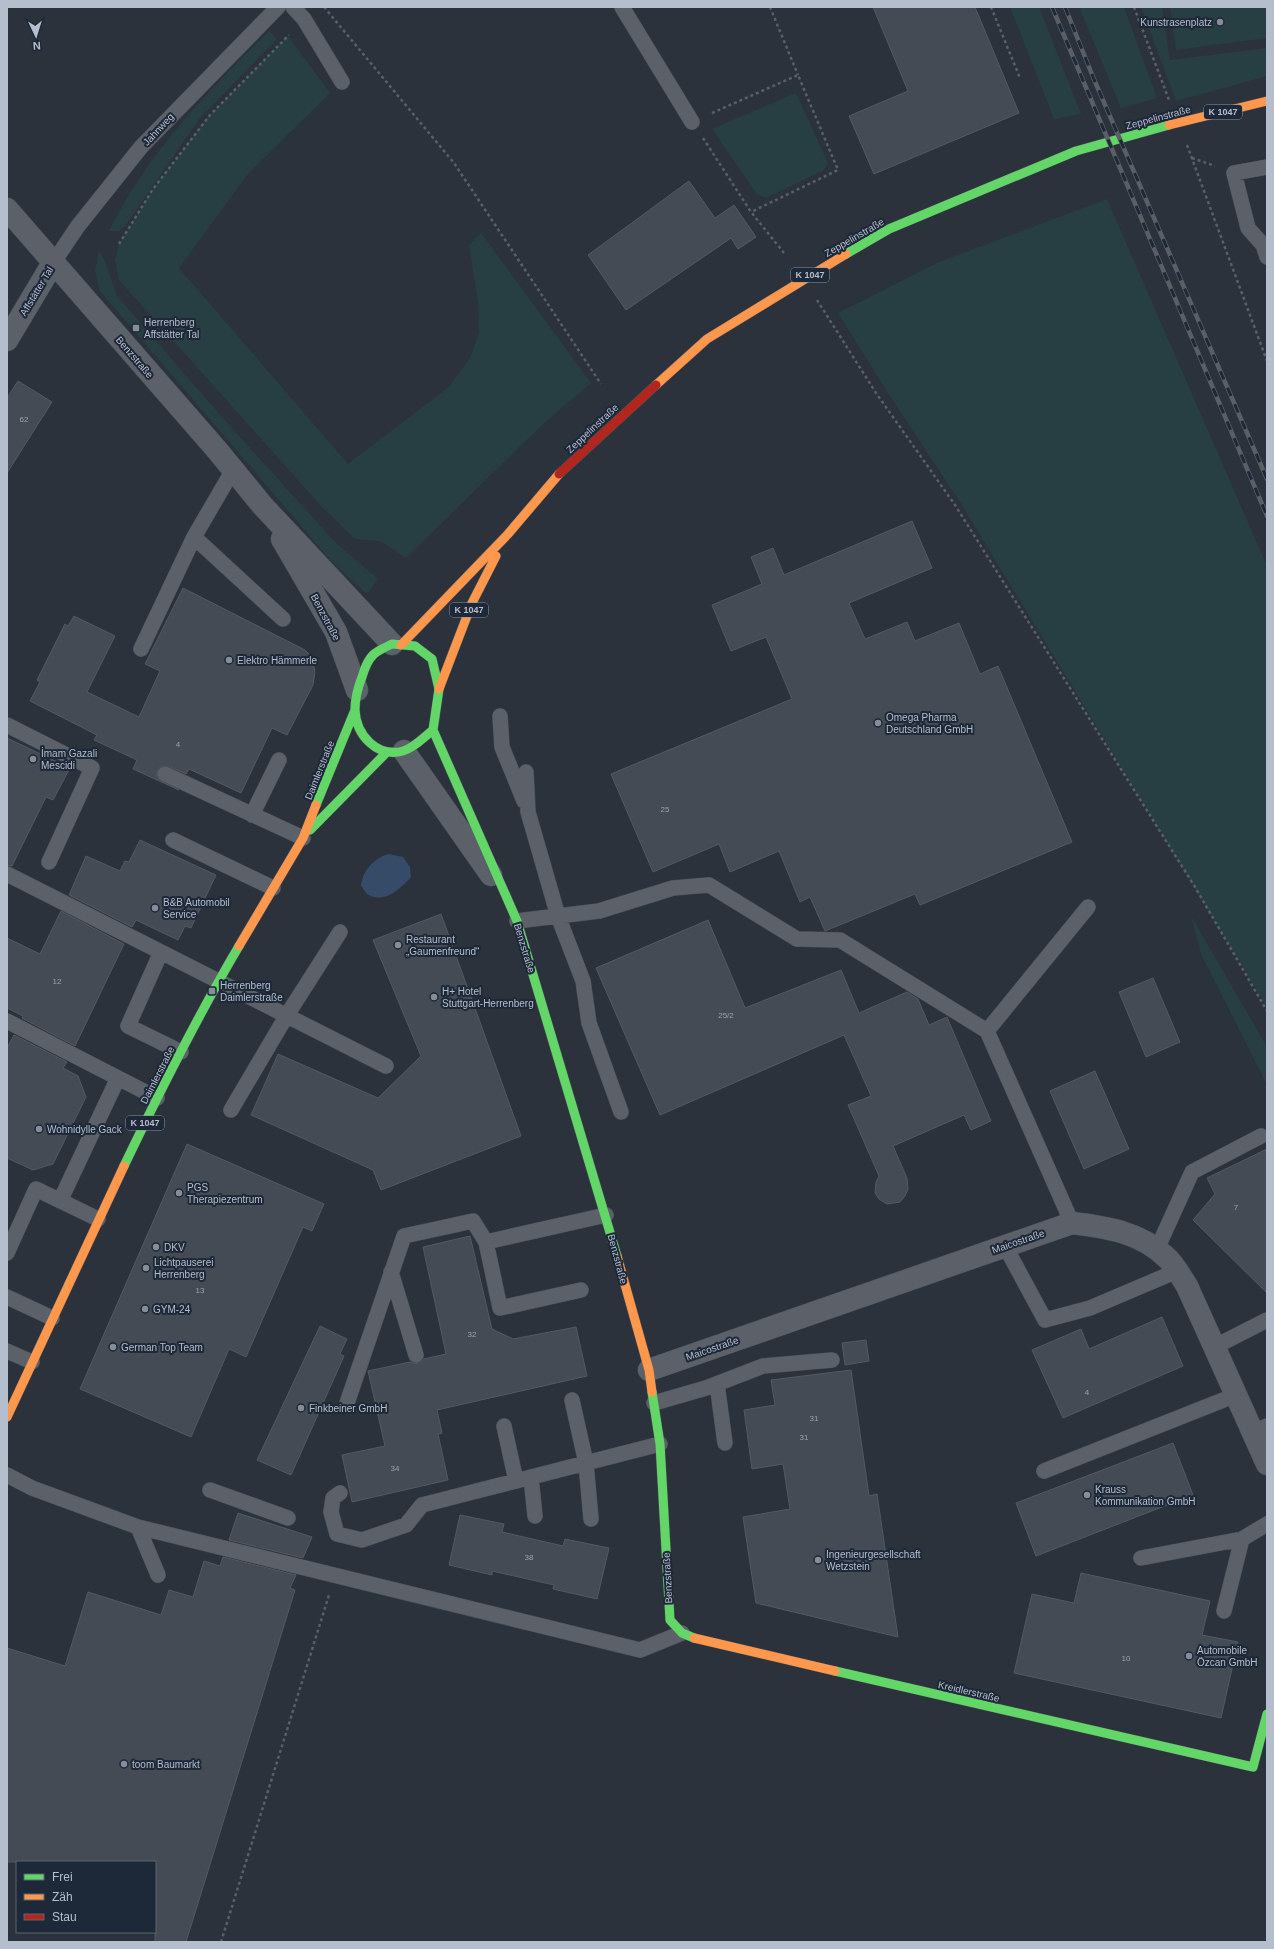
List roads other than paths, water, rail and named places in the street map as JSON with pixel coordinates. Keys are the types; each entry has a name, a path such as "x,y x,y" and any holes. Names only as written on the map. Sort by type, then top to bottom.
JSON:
{"main road":[{"name":"Zeppelinstraße","path":"396,644 508,534 565,468 707,339 805,278 889,229 1076,151 1179,122 1267,101"},
{"name":"Zeppelinstraße","path":"439,689 472,603 508,534"},
{"path":"396,644 415,646 432,659 439,689 433,730 418,743 395,752 368,743 358,726 356,700 364,671 373,655 396,644"},
{"name":"Daimlerstraße","path":"7,1417 98,1219 157,1098 218,981 302,838 356,700"},
{"name":"Benzstraße","path":"433,730 517,921 606,1215 649,1370 660,1444 670,1620 682,1632"},
{"name":"Daimlerstraße","path":"302,838 395,752"},
{"name":"Kreidlerstraße","path":"682,1632 698,1640 1253,1767 1267,1714"}],"street":[{"name":"Benzstraße","path":"8,211 262,505 396,644"},
{"name":"Affstätter Tal","path":"7,340 53,263"},
{"name":"Benzstraße","path":"262,505 336,632 356,700"},
{"name":"Benzstraße","path":"395,752 504,892"},
{"name":"Maicostraße","path":"649,1370 1072,1223 1109,1227 1146,1241 1168,1259 1177,1271 1187,1286 1236,1395 1260,1429 1267,1464"}],"lane":[{"name":"Jahnweg","path":"53,263 78,226 141,147 278,7"},
{"path":"293,7 304,19 342,82"},
{"path":"622,7 692,122"},
{"path":"1267,167 1234,173 1248,228 1263,245 1267,257"},
{"path":"141,649 194,538 233,470"},
{"path":"194,538 283,619"},
{"path":"500,716 502,747 528,812 558,916 583,981 589,1023 621,1112"},
{"path":"7,725 92,768 49,862"},
{"path":"252,815 280,760"},
{"path":"526,772 528,812"},
{"path":"164,774 302,838"},
{"path":"173,840 273,888"},
{"path":"7,874 386,1066"},
{"path":"517,921 599,911 673,888 709,885 797,939 840,940 987,1031 1072,1223"},
{"path":"987,1031 1088,907"},
{"path":"231,1110 287,1015 340,932"},
{"path":"161,952 128,1026 181,1052"},
{"path":"7,1021 157,1098"},
{"path":"60,1201 118,1078"},
{"path":"1157,1249 1192,1172 1261,1136"},
{"path":"7,1253 36,1189 98,1219"},
{"path":"486,1242 606,1215"},
{"path":"346,1406 404,1236 473,1221 486,1242 500,1308 582,1290"},
{"path":"1005,1246 1045,1320 1090,1308 1177,1271"},
{"path":"391,1272 416,1354"},
{"path":"7,1297 52,1318"},
{"path":"1214,1347 1267,1320"},
{"path":"7,1350 32,1362"},
{"path":"654,1403 717,1384 763,1366 832,1360"},
{"path":"717,1384 725,1443"},
{"path":"1044,1471 1236,1395"},
{"path":"572,1400 586,1463 590,1519"},
{"path":"504,1426 516,1481"},
{"path":"340,1493 333,1498 332,1512 337,1534 362,1540 406,1525 422,1505 660,1444"},
{"path":"7,1475 32,1488 138,1527 640,1650 682,1632"},
{"path":"531,1477 535,1516"},
{"path":"210,1490 288,1518"},
{"path":"1141,1558 1242,1539 1267,1524"},
{"path":"138,1527 158,1575"},
{"path":"1224,1610 1242,1539"}],"water":[{"path":"389,854 403,857 410,867 411,877 392,894 381,898 369,895 361,886 364,875 374,862"}],"railway":[{"path":"1052,7 1267,516"},
{"path":"1065,7 1093,77 1267,479"}],"place":[{"name":"Kunstrasenplatz","path":"1220,22"},
{"name":"Herrenberg Affstätter Tal","path":"136,328"},
{"name":"Elektro Hämmerle","path":"229,660"},
{"name":"Omega Pharma Deutschland GmbH","path":"878,723"},
{"name":"İmam Gazali Mescidi","path":"33,759"},
{"name":"B&B Automobil Service","path":"155,908"},
{"name":"Restaurant „Gaumenfreund“","path":"398,945"},
{"name":"Herrenberg Daimlerstraße","path":"212,991"},
{"name":"H+ Hotel Stuttgart-Herrenberg","path":"434,997"},
{"name":"Wohnidylle Gack","path":"39,1129"},
{"name":"PGS Therapiezentrum","path":"179,1193"},
{"name":"DKV","path":"156,1247"},
{"name":"Lichtpauserei Herrenberg","path":"146,1268"},
{"name":"GYM-24","path":"145,1309"},
{"name":"German Top Team","path":"113,1347"},
{"name":"Finkbeiner GmbH","path":"301,1408"},
{"name":"Krauss Kommunikation GmbH","path":"1087,1495"},
{"name":"Ingenieurgesellschaft Wetzstein","path":"818,1560"},
{"name":"Automobile Özcan GmbH","path":"1189,1656"},
{"name":"toom Baumarkt","path":"124,1764"}]}
